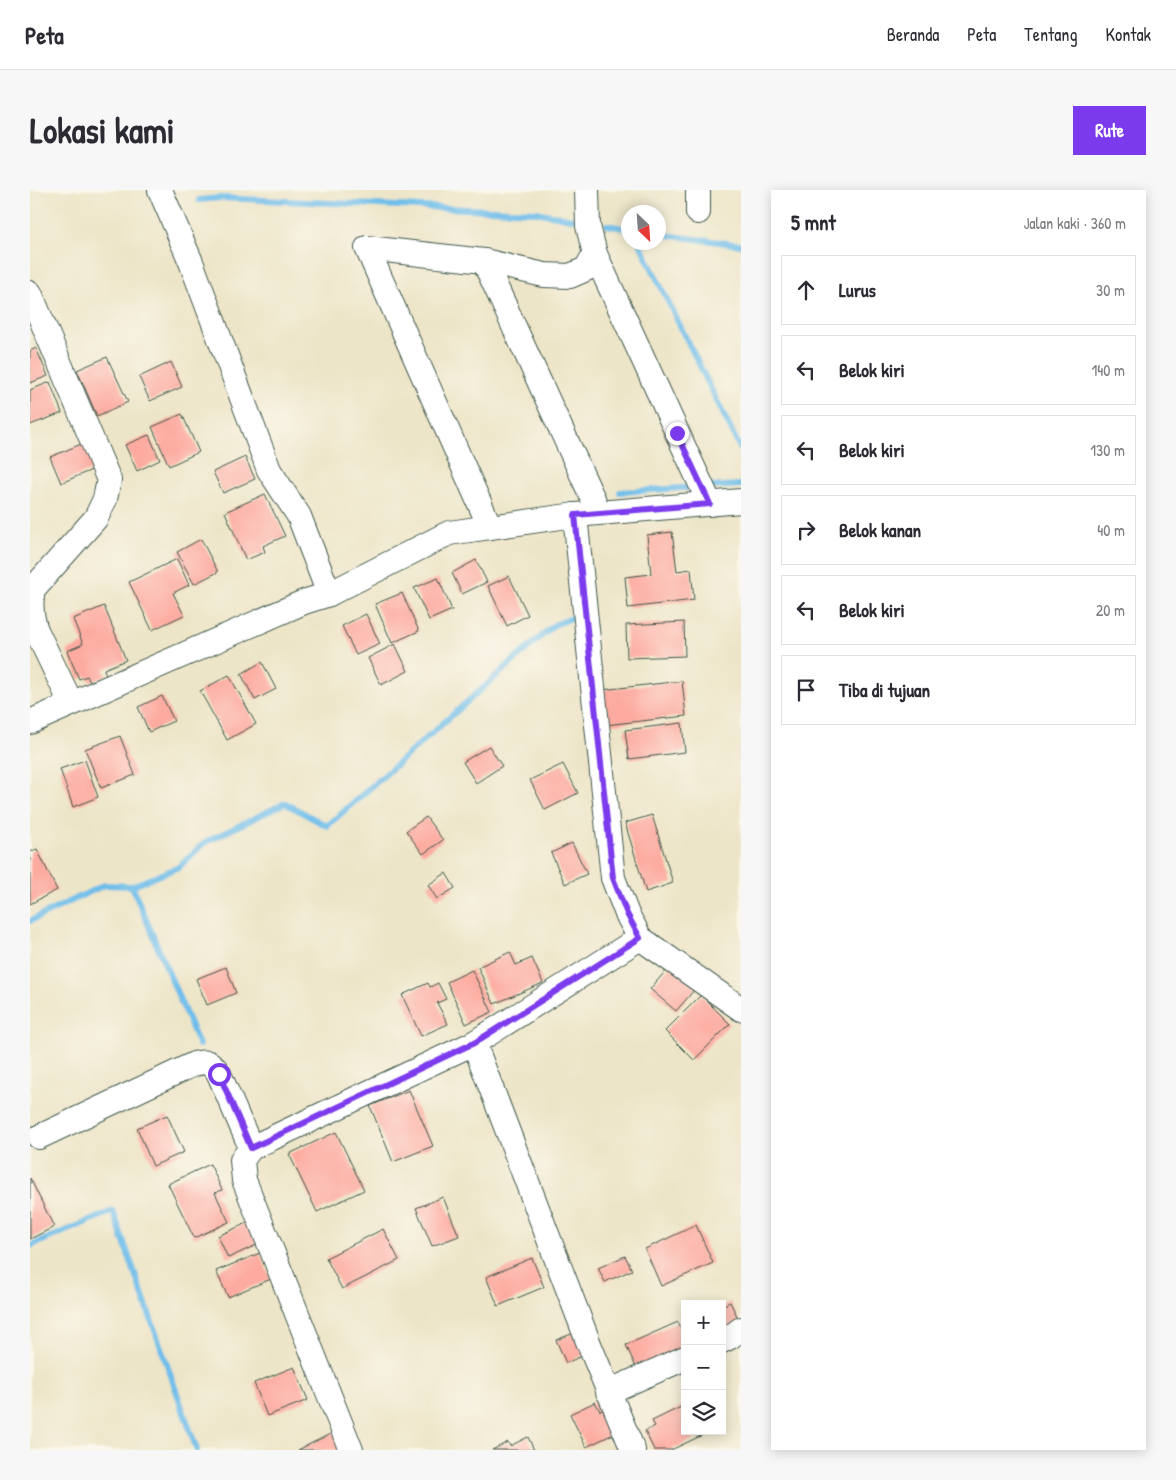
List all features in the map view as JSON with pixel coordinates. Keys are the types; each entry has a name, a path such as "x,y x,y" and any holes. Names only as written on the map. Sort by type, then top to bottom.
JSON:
{"street":[{"path":"160,190 191,262 269,470 298,516 329,594"},
{"path":"588,190 588,226 596,254 710,504"},
{"path":"490,527 368,248 484,260 544,275 570,276 586,270 596,254"},
{"path":"484,260 599,512"},
{"path":"30,293 109,480 105,500 96,518 34,590 31,603 36,630 71,703"},
{"path":"30,722 304,602 329,594 449,533 599,512 741,501"},
{"path":"575,515 613,878 627,914 640,938 741,1009"},
{"path":"351,1450 244,1180 242,1160 251,1148 474,1043 640,938"},
{"path":"474,1043 608,1392 633,1450"},
{"path":"39,1137 194,1064 207,1062 214,1065 219,1074 251,1148"},
{"path":"726,1339 741,1329"},
{"path":"608,1392 681,1360"}],"building":[{"path":"36,348 48,376 30,383 30,351"},
{"path":"107,357 128,402 97,416 77,370"},
{"path":"171,362 182,387 150,401 139,377"},
{"path":"50,382 62,413 30,425 30,390"},
{"path":"182,414 199,452 169,466 152,427"},
{"path":"149,435 160,460 137,471 125,445"},
{"path":"91,440 101,466 61,483 50,457"},
{"path":"245,457 255,479 223,493 213,472"},
{"path":"265,494 285,536 263,546 265,552 246,560 225,512"},
{"path":"672,532 677,571 691,569 694,600 628,608 625,577 651,574 647,535"},
{"path":"201,539 218,572 194,584 177,552"},
{"path":"177,559 189,585 173,593 184,615 152,630 129,582"},
{"path":"476,560 487,582 462,594 452,573"},
{"path":"509,576 528,615 507,626 488,586"},
{"path":"438,578 452,610 429,620 414,588"},
{"path":"402,593 419,631 392,643 375,604"},
{"path":"104,606 126,660 104,669 106,676 90,682 87,676 79,679 67,651 83,644 73,619"},
{"path":"366,614 380,644 356,655 342,626"},
{"path":"684,622 685,656 627,658 626,625"},
{"path":"395,644 408,671 381,685 368,658"},
{"path":"262,662 276,689 255,700 241,674"},
{"path":"229,675 256,724 227,740 200,691"},
{"path":"682,681 686,716 605,725 601,690"},
{"path":"162,696 174,721 149,732 138,707"},
{"path":"682,723 685,752 629,759 625,730"},
{"path":"120,736 135,775 101,788 85,749"},
{"path":"489,746 502,766 476,783 463,762"},
{"path":"85,760 98,797 73,807 60,769"},
{"path":"563,764 578,793 545,810 530,780"},
{"path":"652,815 673,883 646,892 625,823"},
{"path":"426,817 443,840 423,854 406,831"},
{"path":"572,843 587,874 565,884 551,853"},
{"path":"37,849 57,890 30,904 30,852"},
{"path":"446,873 455,888 437,899 428,885"},
{"path":"510,952 516,965 532,958 543,983 494,1004 478,967"},
{"path":"671,965 696,988 676,1011 650,989"},
{"path":"226,967 236,993 207,1005 196,979"},
{"path":"472,970 492,1012 466,1024 447,982"},
{"path":"428,983 430,987 438,983 446,999 437,1003 448,1024 421,1036 402,995"},
{"path":"701,995 730,1024 694,1060 665,1031"},
{"path":"409,1090 433,1146 393,1162 370,1106"},
{"path":"167,1115 184,1152 153,1166 137,1128"},
{"path":"336,1132 364,1190 317,1212 289,1154"},
{"path":"210,1164 222,1190 215,1193 229,1222 194,1238 168,1184"},
{"path":"30,1178 54,1227 30,1239"},
{"path":"443,1197 459,1236 432,1246 416,1208"},
{"path":"251,1221 261,1243 228,1258 218,1236"},
{"path":"696,1225 713,1263 661,1286 645,1249"},
{"path":"383,1229 399,1260 342,1289 326,1258"},
{"path":"260,1253 271,1279 228,1297 216,1271"},
{"path":"625,1256 632,1270 605,1282 598,1268"},
{"path":"532,1258 544,1287 498,1306 486,1277"},
{"path":"730,1302 741,1324 726,1327 726,1304"},
{"path":"678,1322 681,1329 681,1353 638,1372 626,1345"},
{"path":"579,1331 589,1353 566,1363 556,1340"},
{"path":"294,1367 308,1400 267,1416 254,1383"},
{"path":"595,1402 600,1411 609,1408 620,1431 586,1447 570,1414"},
{"path":"681,1407 681,1435 703,1435 671,1450 654,1450 645,1431 655,1426 652,1421"},
{"path":"334,1432 343,1450 298,1450"},
{"path":"528,1437 534,1450 492,1450 508,1442 510,1446"}],"waterway":[{"path":"199,200 220,198 536,212 572,219"},
{"path":"607,225 621,228"},
{"path":"666,235 741,245"},
{"path":"643,250 741,450"},
{"path":"708,487 741,485"},
{"path":"620,492 698,487"},
{"path":"30,921 104,885 132,886 179,867 204,843 285,803 327,826 554,625 572,618"},
{"path":"132,886 199,1045"},
{"path":"30,1246 113,1211 197,1450"}],"route":[{"path":"219,1074 251,1148 474,1043 640,938 627,914 613,878 575,515 710,504 677,433"}]}
